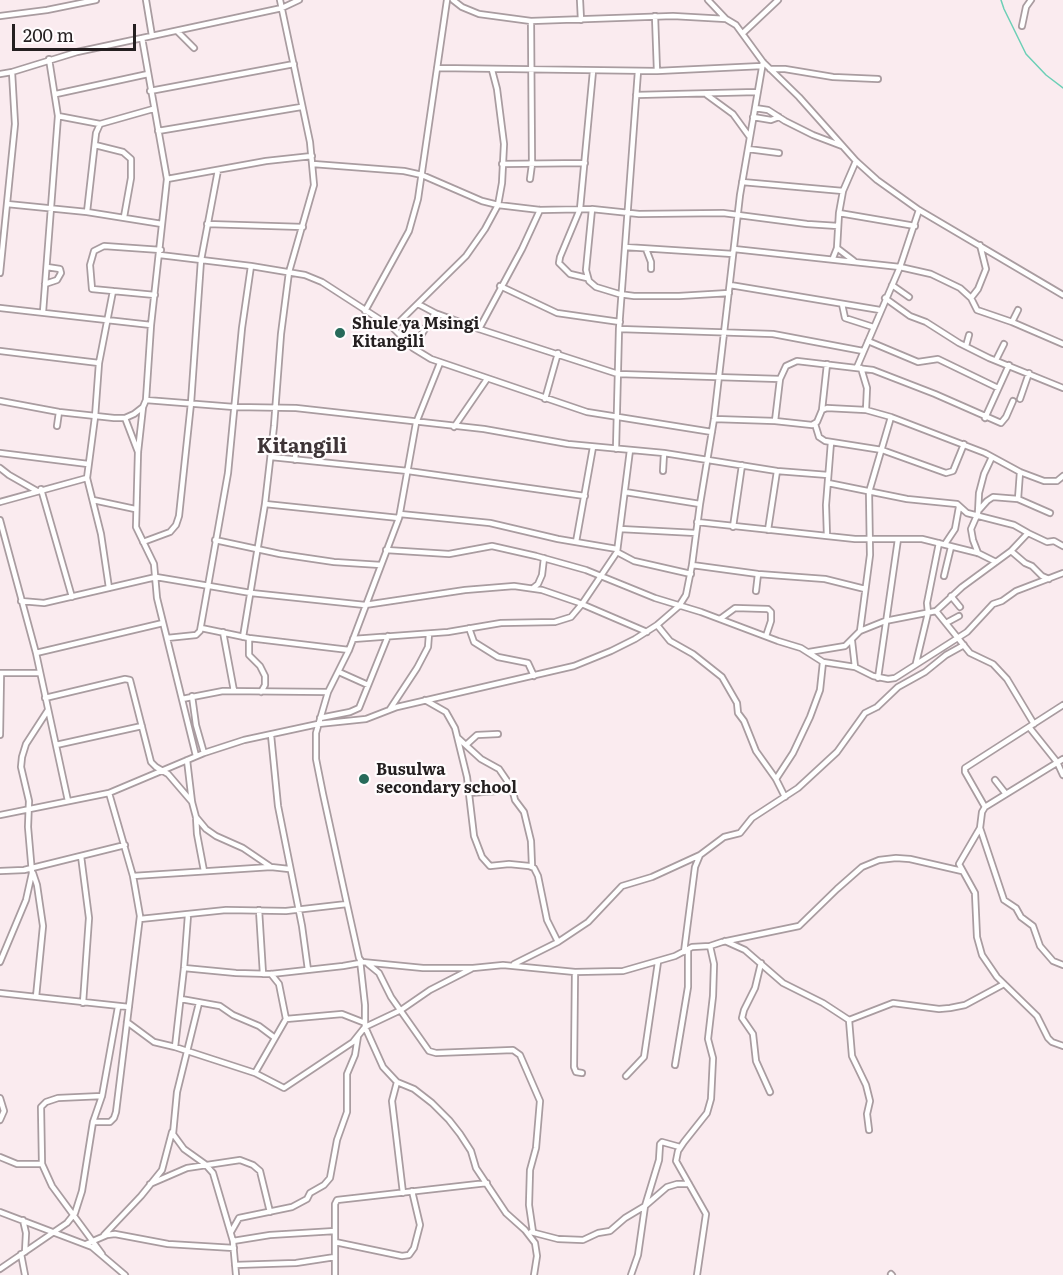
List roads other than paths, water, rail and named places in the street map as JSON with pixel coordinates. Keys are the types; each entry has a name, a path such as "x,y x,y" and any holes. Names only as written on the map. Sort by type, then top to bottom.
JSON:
{"street":[{"path":"0,16 47,10 96,0"},
{"path":"146,0 152,36"},
{"path":"261,692 265,685 265,676 260,666 249,655 246,638 271,457 282,325 289,272 313,192 312,156 280,0"},
{"path":"0,74 49,59 282,8 299,0"},
{"path":"365,310 409,231 418,199 447,0"},
{"path":"453,0 462,8 479,14 531,21 655,16 702,16 726,19"},
{"path":"580,0 581,20"},
{"path":"743,33 778,0"},
{"path":"1022,26 1025,10 1031,0"},
{"path":"710,1 743,33 763,64 809,108 856,161 886,188 1063,295"},
{"path":"655,16 657,71"},
{"path":"530,179 532,164 531,21"},
{"path":"177,31 194,48"},
{"path":"142,39 167,179 151,325 146,400 143,406 138,452 136,527 153,564 163,623 196,756"},
{"path":"43,312 58,116 49,59"},
{"path":"150,91 294,64"},
{"path":"437,68 657,71 763,64"},
{"path":"319,721 354,722 425,700 584,663 619,648 647,632 679,606 686,595 691,574 714,419 742,182 763,64"},
{"path":"770,69 878,79"},
{"path":"393,328 466,256 498,205 504,136 492,70"},
{"path":"616,449 620,322 638,70"},
{"path":"593,71 580,209 559,263 570,274 587,278 596,287 623,295 679,296 729,293"},
{"path":"0,273 15,118 12,72"},
{"path":"56,94 148,74"},
{"path":"636,95 757,92"},
{"path":"704,93 733,114 750,137"},
{"path":"158,131 301,107"},
{"path":"754,108 768,110 820,139 843,146"},
{"path":"58,116 100,124 153,110"},
{"path":"753,117 771,120 779,117"},
{"path":"87,212 95,145 100,124"},
{"path":"95,145 123,152 131,159 131,178 124,217"},
{"path":"748,149 779,153"},
{"path":"167,179 312,156"},
{"path":"833,258 837,248 843,191 856,161"},
{"path":"502,164 585,163"},
{"path":"313,164 404,171 422,175 463,194 498,205 540,210 738,213 807,224 838,226"},
{"path":"143,542 170,532 176,525 183,491 201,260 218,170"},
{"path":"742,182 843,191"},
{"path":"7,204 87,212 162,224"},
{"path":"587,278 586,261 592,209"},
{"path":"479,329 540,210"},
{"path":"866,410 867,393 859,368 863,351 900,267 919,210"},
{"path":"839,213 915,225"},
{"path":"207,224 303,227"},
{"path":"971,297 978,289 986,269 980,245"},
{"path":"155,295 91,288 90,265 94,251 104,246 305,275 322,282 393,328 413,348 440,363 570,408 618,418 712,432"},
{"path":"625,247 833,258 900,267 931,274 960,288 971,297 977,310 1063,344"},
{"path":"837,248 856,262"},
{"path":"646,249 651,269"},
{"path":"167,638 196,635 201,628 228,473 251,266"},
{"path":"45,284 57,280 61,273 60,269 47,267"},
{"path":"730,285 766,289 880,310"},
{"path":"892,285 909,297"},
{"path":"500,286 557,313 620,322"},
{"path":"109,588 101,534 87,478 99,363 113,291"},
{"path":"885,298 910,316 926,322 966,346 1063,388"},
{"path":"418,304 435,313 479,329 618,374 780,379"},
{"path":"842,304 845,318 873,327"},
{"path":"0,308 151,325"},
{"path":"1012,322 1018,310"},
{"path":"413,348 435,313"},
{"path":"620,329 783,335 863,351"},
{"path":"966,346 969,335"},
{"path":"868,341 918,362 938,359 998,388"},
{"path":"996,360 1004,344"},
{"path":"0,351 99,363"},
{"path":"545,399 558,353"},
{"path":"775,421 780,379 786,366 790,363 804,361 859,368 889,375 1001,423 1012,401"},
{"path":"440,363 416,423 400,516 349,650 328,692 319,721 316,759 359,960 365,1005 365,1025 383,1067 398,1082 423,1095 449,1119 471,1151 476,1168 506,1213 525,1230 537,1247 534,1275"},
{"path":"827,364 822,410 815,424 819,437 831,442 882,450 946,473 953,471 964,444"},
{"path":"985,418 1009,365"},
{"path":"1020,399 1029,373"},
{"path":"454,427 487,379"},
{"path":"146,400 234,407 306,409 502,431 547,441 664,453 777,471 828,475"},
{"path":"0,401 95,417 125,418 143,406"},
{"path":"822,410 831,407 866,410 891,417 964,444 1020,472 1048,482 1062,479"},
{"path":"57,426 59,412"},
{"path":"860,631 870,539 869,492 891,417"},
{"path":"125,418 138,452"},
{"path":"714,419 815,424"},
{"path":"827,536 831,442"},
{"path":"295,460 296,446"},
{"path":"576,542 593,447"},
{"path":"353,639 429,634 501,622 561,621 571,617 601,577 617,550 630,450"},
{"path":"0,453 88,464"},
{"path":"663,471 664,453"},
{"path":"271,457 408,471 585,496"},
{"path":"978,553 971,533 984,474 992,457"},
{"path":"733,527 742,465"},
{"path":"0,468 39,490 72,597"},
{"path":"768,530 777,471"},
{"path":"1018,499 1020,472"},
{"path":"0,502 87,478"},
{"path":"828,483 907,499 957,504 967,513 1023,528 1047,542 1054,541 1063,546"},
{"path":"625,492 700,504"},
{"path":"977,514 993,497 1018,499 1050,513"},
{"path":"93,500 135,509"},
{"path":"265,504 490,523 617,550 634,561 691,574"},
{"path":"945,544 955,529 959,507"},
{"path":"0,520 36,653 68,801"},
{"path":"697,522 827,536 922,539 978,553 996,562"},
{"path":"620,529 696,533"},
{"path":"810,652 845,646 860,631 885,621 936,611 951,596 1011,551 1028,533"},
{"path":"878,678 897,539"},
{"path":"216,540 258,550 334,562 381,565"},
{"path":"916,664 928,613 927,603 939,543"},
{"path":"386,550 449,554 492,546 544,558 586,570 679,606 810,652 823,662 855,667 878,678 895,678 958,638 975,625 993,604 1002,601 1016,591 1063,573"},
{"path":"944,576 951,548"},
{"path":"1011,551 1049,579"},
{"path":"533,588 538,584 542,575 544,558"},
{"path":"692,565 758,574 825,579 865,589"},
{"path":"756,591 758,574"},
{"path":"21,602 44,603 156,577 251,593 365,605 483,588 514,586 533,588 582,604 647,632"},
{"path":"951,596 960,607"},
{"path":"720,619 735,608 769,610 771,625 766,636"},
{"path":"936,611 970,653 993,664 1000,671 1032,725 1058,762 1063,775"},
{"path":"946,623 959,616"},
{"path":"36,653 163,623"},
{"path":"657,625 670,641 693,654 722,677 736,703 738,713 744,721 756,751 776,779 785,797"},
{"path":"201,628 246,638 349,650"},
{"path":"469,628 474,642 498,657 528,663 534,676"},
{"path":"223,632 234,691"},
{"path":"390,709 426,650 429,634"},
{"path":"0,815 109,793 204,753 356,710 388,636"},
{"path":"852,640 855,667"},
{"path":"512,965 558,942 588,922 622,886 652,877 700,855 724,837 741,833 752,818 807,780 837,752 868,711 875,709 898,687 925,672 946,655 964,645"},
{"path":"776,779 793,753 810,717 820,690 823,662"},
{"path":"339,672 368,685"},
{"path":"0,735 1,673 39,673"},
{"path":"45,698 128,679 133,686 151,762 164,771 192,802"},
{"path":"182,699 234,691 328,692"},
{"path":"192,696 196,725 204,753"},
{"path":"425,700 446,712 453,722 469,793 474,836 487,865 532,866"},
{"path":"985,807 965,772 965,767 1063,705"},
{"path":"36,998 42,926 37,885 32,870 28,793 21,767 26,744 48,710"},
{"path":"56,745 142,726"},
{"path":"466,745 477,735 498,734"},
{"path":"271,735 274,780 289,869 299,909 308,970"},
{"path":"458,738 484,761 499,769 512,788 515,800 525,816 526,829 531,841 532,866 537,876 547,920 558,942"},
{"path":"1063,759 985,807 980,828 959,861 959,867 975,893 978,945 993,971 1037,1016 1048,1038 1063,1046"},
{"path":"188,760 197,840 204,871"},
{"path":"995,780 1006,794"},
{"path":"469,793 497,791"},
{"path":"93,1122 109,1122 115,1116 140,919 139,898 134,876 109,793"},
{"path":"196,817 206,829 216,836 243,848 271,867"},
{"path":"980,828 1004,900 1016,908 1021,917 1032,926 1040,946 1053,962 1063,965"},
{"path":"0,871 32,870 124,845"},
{"path":"81,855 89,918 83,1003"},
{"path":"675,1065 688,987 686,951 692,887 700,855"},
{"path":"184,968 271,974 308,970 359,960 368,963 423,968 473,968 503,964 575,972 623,971 658,962 697,946 710,946 800,926 862,867 879,860 910,859 962,871"},
{"path":"134,876 271,867 289,869"},
{"path":"0,962 26,900 32,870"},
{"path":"140,919 218,911 299,909 346,904"},
{"path":"259,910 263,974"},
{"path":"175,1047 188,915"},
{"path":"725,941 746,950 783,982 829,1006 849,1020"},
{"path":"697,1275 706,1214 677,1164 677,1156 680,1147 703,1120 711,1099 710,1085 713,1069 708,1040 714,964 710,946"},
{"path":"626,1076 644,1057 658,962"},
{"path":"368,963 379,973 391,997 427,1050 432,1052 513,1050 520,1055 540,1101 536,1148 530,1170 529,1205 533,1232"},
{"path":"761,963 755,988 742,1018 753,1034 756,1061 770,1092"},
{"path":"127,1022 148,1040 255,1073 284,1088 358,1036 365,1025 401,1010 430,990 473,968"},
{"path":"575,972 574,1067 576,1072 582,1073"},
{"path":"255,1073 286,1019 279,984 271,974"},
{"path":"849,1020 893,1003 939,1010 965,1005 1004,984"},
{"path":"0,993 129,1007"},
{"path":"181,999 220,1006 233,1015 259,1026 275,1038"},
{"path":"102,1236 162,1170 173,1130 177,1092 199,1003"},
{"path":"0,1269 54,1233 74,1214 82,1191 93,1122 102,1096 118,1007"},
{"path":"286,1019 342,1014 365,1025"},
{"path":"849,1020 852,1056 866,1085 870,1101 867,1114 869,1130"},
{"path":"231,1232 239,1218 292,1207 307,1199 310,1192 324,1185 330,1178 337,1140 347,1112 347,1074 355,1055 358,1036"},
{"path":"398,1082 392,1101 403,1192"},
{"path":"102,1096 58,1098 43,1104 42,1164 52,1186 92,1241 102,1254 125,1275"},
{"path":"0,1098 4,1111 0,1120"},
{"path":"173,1130 180,1145 213,1173 231,1232 236,1275"},
{"path":"631,1275 638,1255 645,1206 658,1165 661,1143 680,1147"},
{"path":"0,1157 17,1164 42,1164"},
{"path":"150,1185 187,1168 240,1160 253,1165 260,1172 270,1212"},
{"path":"335,1275 335,1204 337,1200 487,1183"},
{"path":"525,1230 558,1239 583,1240 598,1233 610,1231 667,1187 689,1184"},
{"path":"335,1242 402,1256 409,1255 414,1248 420,1225 412,1191"},
{"path":"0,1212 86,1244 102,1254"},
{"path":"23,1220 26,1239 23,1253 25,1275"},
{"path":"233,1241 270,1235 335,1231"},
{"path":"86,1244 102,1236 118,1234 168,1244 234,1248"},
{"path":"235,1265 296,1263 335,1257"}],"waterway":[{"path":"1001,0 1026,54 1046,75 1063,88"}],"place":[{"name":"Shule ya Msingi Kitangili","path":"340,333"},
{"name":"Busulwa secondary school","path":"364,779"}],"district":[{"name":"Kitangili","path":"302,447"}]}
